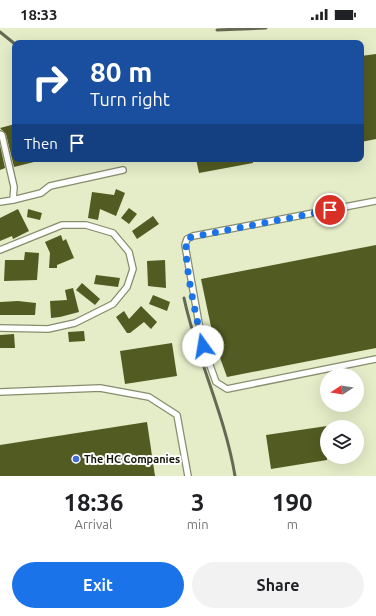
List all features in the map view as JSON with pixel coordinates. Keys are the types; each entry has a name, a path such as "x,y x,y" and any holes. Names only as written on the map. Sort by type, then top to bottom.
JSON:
{"lane":[{"path":"0,134 2,135 14,187 13,200"},
{"path":"0,202 41,193 50,186 123,170"},
{"path":"376,201 193,236 187,238 185,245 203,346 216,382 222,387 227,389 376,358"},
{"path":"0,250 62,225 86,225 113,233 129,252 133,269 127,287 113,304 75,323 48,329 0,328"},
{"path":"0,392 100,388 149,397 177,415 188,476"}],"building":[{"path":"376,54 376,139 364,141 364,56"},
{"path":"12,125 12,159 6,134 0,128"},
{"path":"0,145 5,168 0,170"},
{"path":"13,162 34,162 14,167"},
{"path":"197,162 253,162 253,163 199,173"},
{"path":"116,189 125,193 116,216 100,209 98,220 88,218 92,192 114,195"},
{"path":"129,208 137,214 129,224 121,218"},
{"path":"18,209 29,231 13,239 12,236 0,241 0,218"},
{"path":"28,209 42,213 40,220 27,217"},
{"path":"153,216 159,224 137,239 132,231"},
{"path":"61,235 63,241 66,239 74,258 57,265 57,268 49,268 50,253 45,242"},
{"path":"376,245 376,348 227,377 214,341 201,279"},
{"path":"25,252 39,253 37,280 4,281 5,260 24,260"},
{"path":"165,260 166,288 148,286 147,261"},
{"path":"96,275 120,278 118,287 94,284"},
{"path":"82,283 100,299 95,305 76,290"},
{"path":"73,288 79,312 51,318 50,301 67,300 65,290"},
{"path":"153,295 170,302 167,311 149,304"},
{"path":"18,301 36,303 35,315 0,315 0,302"},
{"path":"141,306 157,322 151,329 144,322 130,333 127,333 116,317 124,311 129,319"},
{"path":"84,331 85,341 69,342 68,332"},
{"path":"14,334 15,348 0,348 0,335"},
{"path":"172,343 177,376 125,384 120,351"},
{"name":"The HC Companies","path":"147,422 155,476 0,476 0,445"},
{"path":"320,427 320,461 271,469 266,435"}],"railway":[{"path":"217,30 266,28"},
{"path":"0,32 12,42"},
{"path":"184,298 196,343 225,431 235,476"}],"place":[{"name":"The HC Companies","path":"76,459"}],"route":[{"path":"203,346 190,282 185,245 187,238 330,210"}]}
